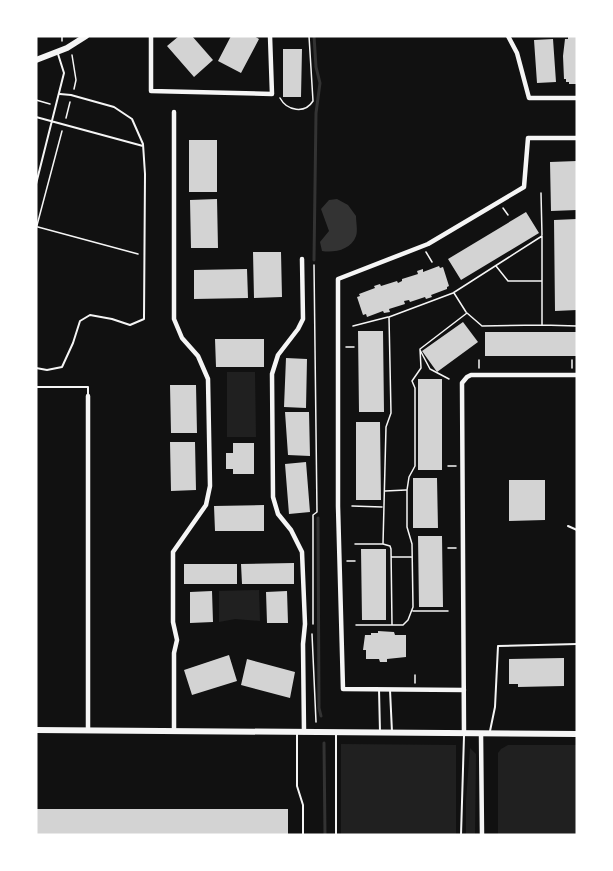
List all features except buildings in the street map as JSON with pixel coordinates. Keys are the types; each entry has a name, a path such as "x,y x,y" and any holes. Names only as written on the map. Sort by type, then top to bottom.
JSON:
{"street":[{"path":"36,60 67,48 86,36"},
{"path":"151,36 151,91 272,94 270,36"},
{"path":"507,36 518,53 529,98 577,98"},
{"path":"174,112 174,319 182,338 198,356 208,379 210,486 206,506 173,552 173,622 177,640 174,653 174,730"},
{"path":"464,690 343,689 338,279 423,246 524,187 528,138 577,138"},
{"path":"302,259 303,319 278,355 272,374 272,386 273,497 278,514 300,545 302,552 305,624 303,644 304,732"},
{"path":"464,734 462,383 467,377 577,375"},
{"path":"88,396 88,730"},
{"path":"36,730 577,734"},
{"path":"481,734 482,835"}],"lane":[{"path":"36,184 64,73 57,52"},
{"path":"36,368 46,370 62,367 80,321 90,315 130,325 144,319 143,146 132,119 114,107 72,95 60,94"},
{"path":"36,117 143,146"},
{"path":"36,387 88,387 88,396"},
{"path":"568,526 577,530"},
{"path":"489,734 495,707 498,646 577,645"},
{"path":"379,689 380,732"},
{"path":"390,689 392,732"},
{"path":"297,732 297,786 303,805 303,835"},
{"path":"336,732 336,835"},
{"path":"461,835 464,734"}],"path":[{"path":"62,36 62,40 72,55 76,80 36,227 145,256"},
{"path":"280,98 283,104 290,109 303,109 310,106 313,101 309,36"},
{"path":"541,193 542,325"},
{"path":"353,326 389,317 453,293 542,236"},
{"path":"423,246 432,262"},
{"path":"314,266 316,512 313,515 312,632 317,732"},
{"path":"496,266 508,281 542,281"},
{"path":"453,293 458,303 482,326 577,326"},
{"path":"420,349 467,313"},
{"path":"383,544 386,427 391,413 389,317"},
{"path":"420,349 430,369 449,379"},
{"path":"356,625 403,625 412,611 412,538 407,527 407,490 409,477 415,466 416,388 412,381 421,368 420,349"},
{"path":"384,491 407,490"},
{"path":"352,506 383,507"},
{"path":"355,544 390,546 392,625"},
{"path":"391,557 412,557"},
{"path":"340,561 356,561"},
{"path":"412,611 431,613 448,611"}],"shaded area":[{"path":"337,199 348,205 356,216 356,236 350,245 342,250 322,251 320,242 329,231 321,209 329,200"},
{"path":"227,372 255,372 256,437 227,437"},
{"path":"259,590 260,621 235,619 219,622 219,591"},
{"path":"341,744 456,745 456,835 341,835"},
{"path":"508,745 577,745 577,835 498,835 498,753"},
{"path":"470,748 476,754 475,835 466,835"}],"waterway":[{"path":"314,36 316,67 320,83 316,113 314,260"},
{"path":"318,518 319,708 321,716"},
{"path":"324,743 325,835"}]}
